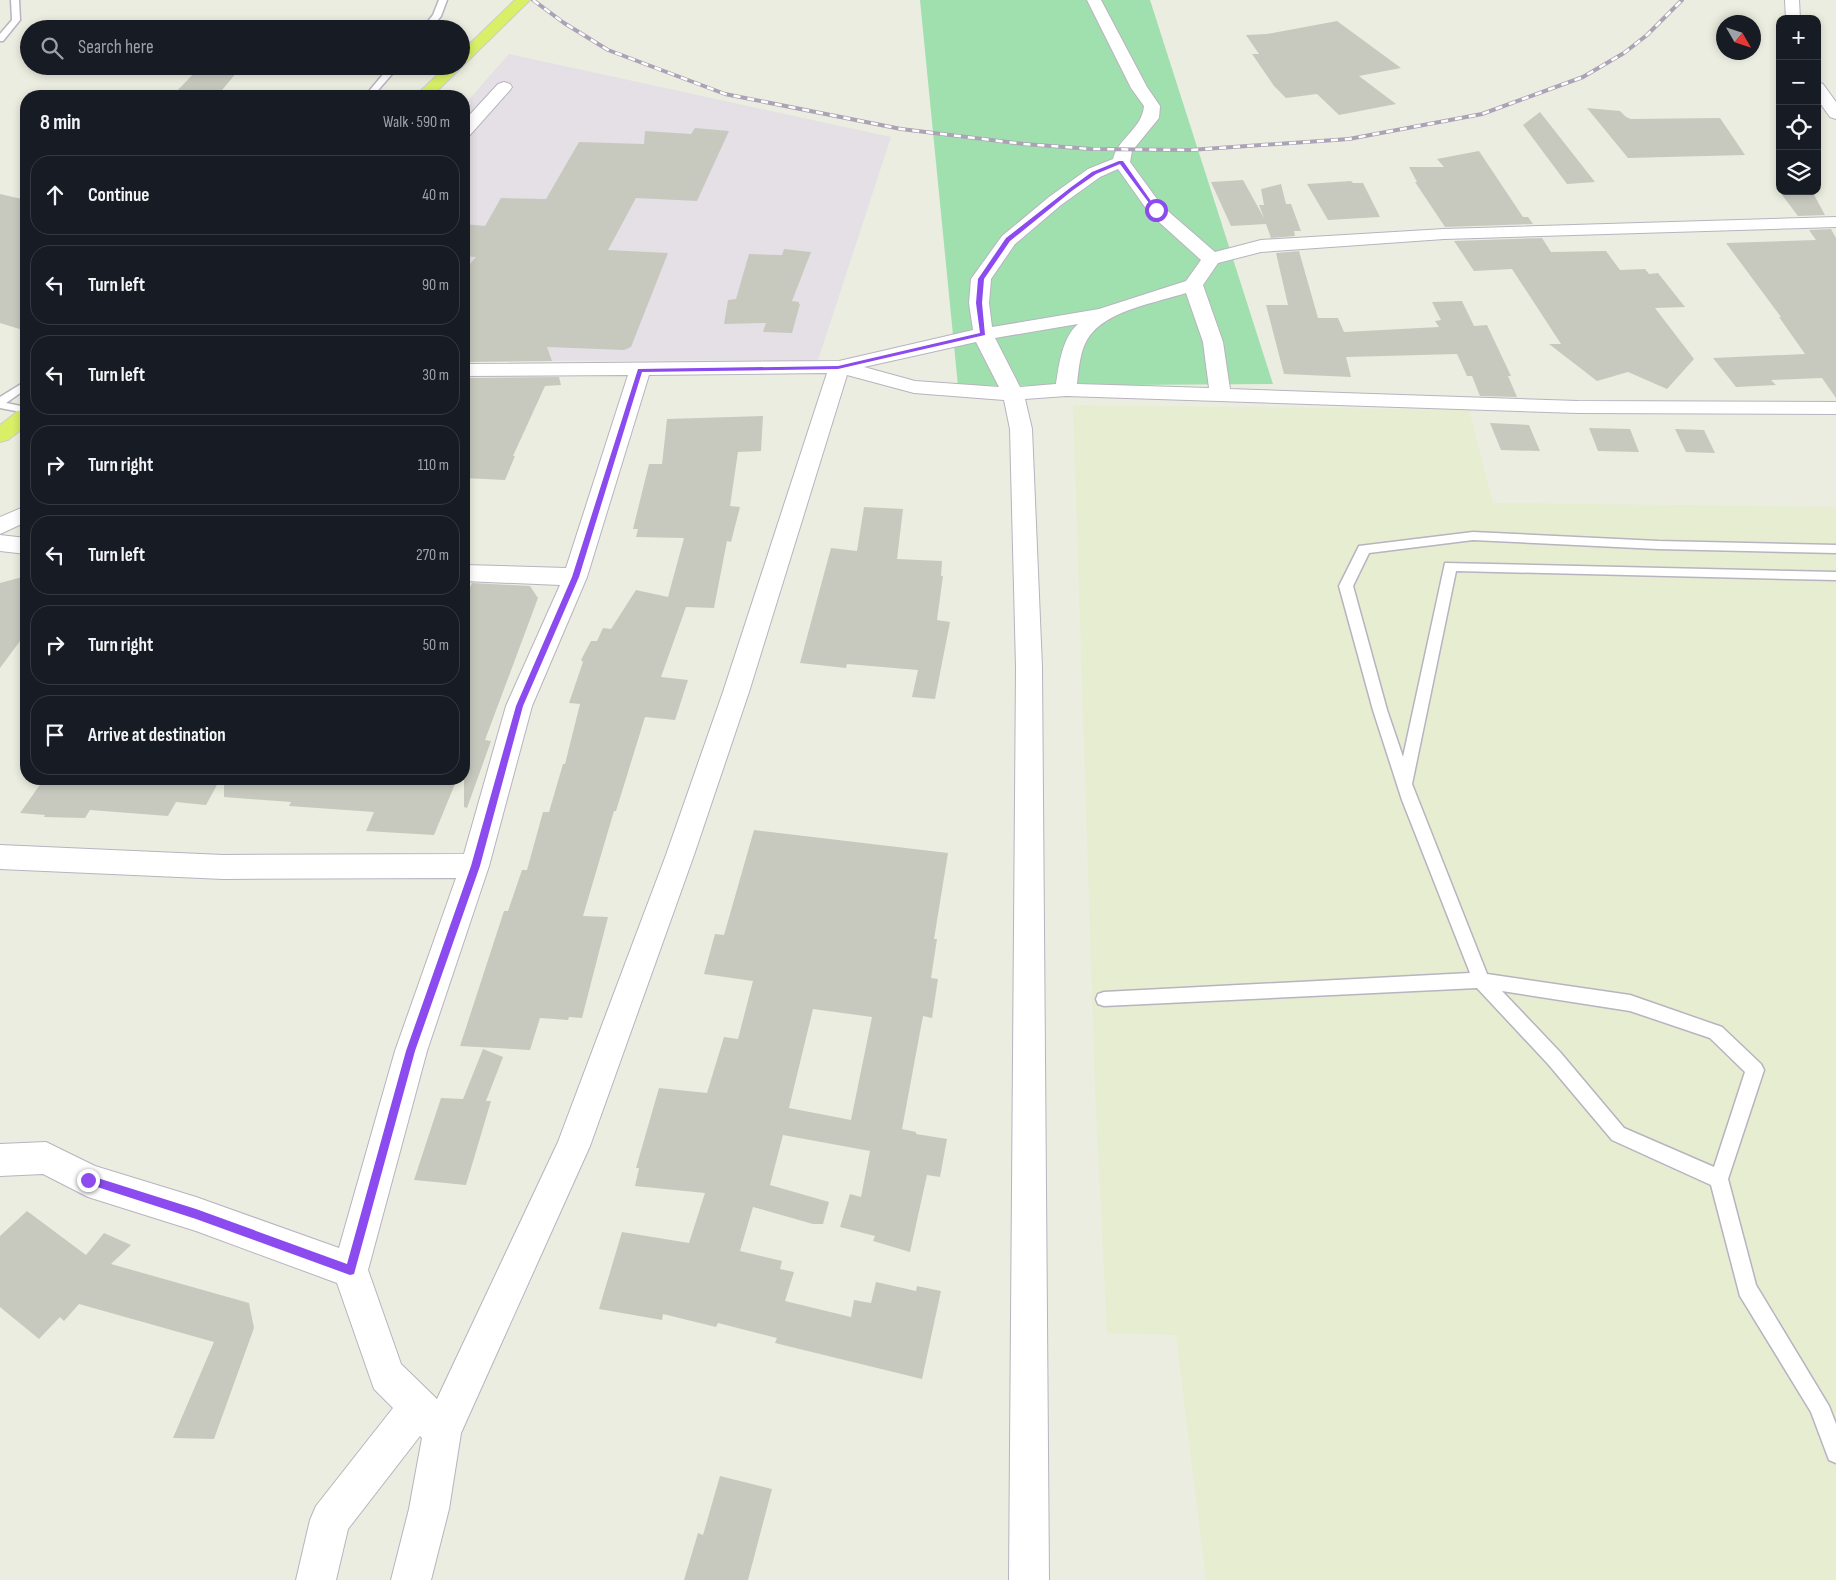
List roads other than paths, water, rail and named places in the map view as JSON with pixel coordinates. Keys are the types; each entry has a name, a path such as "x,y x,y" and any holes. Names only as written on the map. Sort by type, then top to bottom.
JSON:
{"highway":[{"path":"470,53 523,0"},
{"path":"430,90 446,75"},
{"path":"0,435 20,420"}],"street":[{"path":"1094,0 1139,88 1152,106 1151,118 1124,150 1121,162"},
{"path":"1792,0 1794,15"},
{"path":"470,124 504,86"},
{"path":"1821,93 1836,114"},
{"path":"1121,162 1156,210 1211,259"},
{"path":"1028,1580 1028,667 1021,429 1013,394 990,352 983,334 979,303 981,279 1008,240 1071,189 1094,173 1121,162"},
{"path":"470,370 838,368 983,334 1102,314 1193,285 1211,259 1261,246 1444,234 1836,222"},
{"path":"1193,285 1213,342 1220,396"},
{"path":"1066,390 1070,358 1082,331 1102,314"},
{"path":"838,368 914,387 1013,394 1066,390 1578,407 1836,408"},
{"path":"316,1580 330,1520 430,1419 576,1137 680,855 736,692 838,368"},
{"path":"411,1580 429,1509 430,1419 387,1376 350,1270 411,1051 475,866 519,706 575,577 640,370"},
{"path":"0,526 20,516"},
{"path":"0,543 20,545"},
{"path":"470,573 575,577"},
{"path":"6,864 223,867 475,866"},
{"path":"0,1160 46,1158 88,1180 196,1214 350,1270"}],"lane":[{"path":"0,39 16,20 15,0"},
{"path":"434,20 443,0"},
{"path":"374,90 386,75"},
{"path":"0,404 20,389"},
{"path":"0,404 20,409"},
{"path":"1719,1179 1618,1134 1554,1058 1482,980 1405,785 1380,710 1346,586 1364,549 1473,536 1658,545 1836,549"},
{"path":"1405,785 1450,566 1836,576"},
{"path":"1104,999 1482,980 1630,1003 1716,1032 1755,1070 1719,1179 1748,1289 1819,1406 1836,1453"}],"railway":[{"path":"533,0 564,23 608,50 725,94 901,129 1024,144 1091,149 1190,150 1349,139 1482,114 1583,77 1624,53 1647,35 1682,0"}]}
